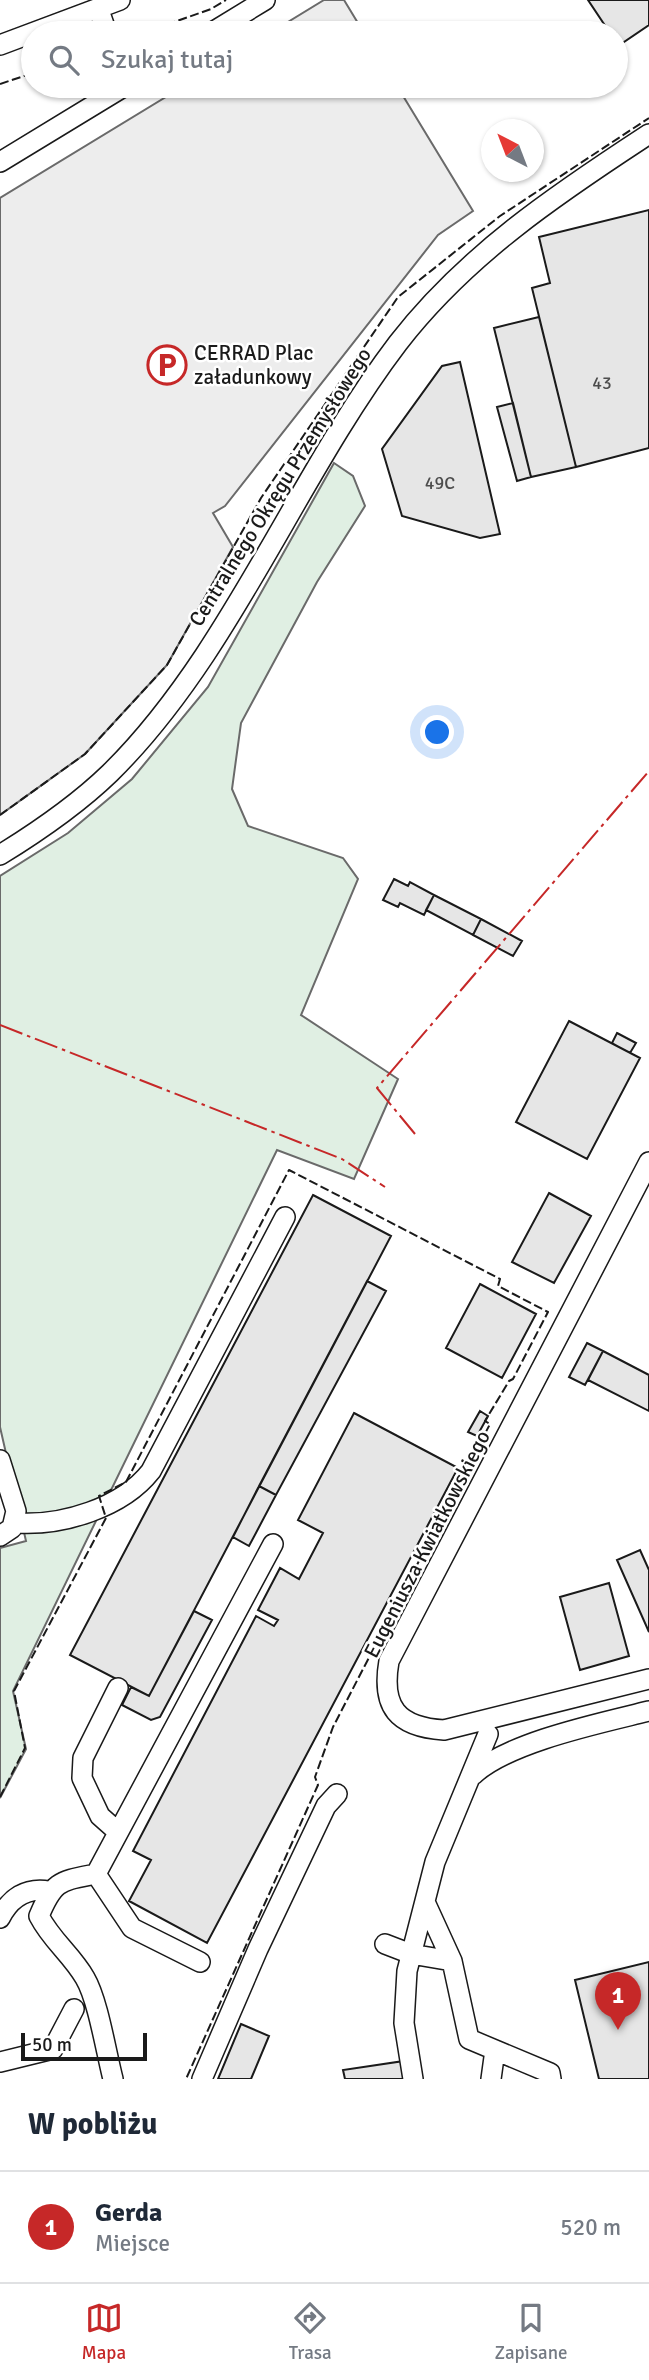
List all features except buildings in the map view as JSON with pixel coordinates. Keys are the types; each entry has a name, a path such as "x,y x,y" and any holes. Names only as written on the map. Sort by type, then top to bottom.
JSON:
{"street":[{"path":"68,21 120,0"},
{"path":"231,21 265,0"},
{"path":"99,10 103,21"},
{"path":"0,45 21,38"},
{"path":"0,162 104,98"},
{"name":"Centralnego Okręgu Przemysłowego","path":"0,855 33,835 94,788 125,758 169,705 231,611 360,396 431,303 464,270 537,209 649,134"},
{"name":"Eugeniusza Kwiatkowskiego","path":"649,1162 389,1661 385,1684 391,1706 404,1721 423,1729 444,1730 649,1679"},
{"path":"0,1536 16,1522 44,1524 127,1495 139,1487 151,1472 285,1217"},
{"path":"0,1460 14,1501 16,1522"},
{"path":"96,1874 273,1544"},
{"path":"118,1688 83,1758 82,1778 100,1816 118,1832"},
{"path":"472,1776 487,1762 566,1734 649,1711"},
{"path":"413,2079 404,2023 407,1971 450,1821 472,1776 488,1734"},
{"path":"202,2079 258,1949 335,1792"},
{"path":"96,1874 59,1881 49,1891 39,1916 50,1937 74,1960 87,1980 113,2079"},
{"path":"96,1874 132,1928 200,1962"},
{"path":"0,1918 8,1903 33,1888 49,1891"},
{"path":"425,1902 452,1961 469,2039 550,2073 551,2079"},
{"path":"385,1944 411,1954 452,1961"},
{"path":"0,2062 53,2049 74,2009"},
{"path":"491,2079 495,2050"}],"green space":[{"path":"334,463 353,476 365,506 317,582 241,723 232,789 248,826 343,858 358,879 301,1015 398,1079 354,1179 277,1150 13,1691 26,1749 0,1798 0,1548 26,1541 0,1427 0,876 68,833 132,779 208,687"}],"shaded area":[{"path":"324,0 344,0 357,21 290,21"},
{"name":"CERRAD Plac załadunkowy","path":"164,98 404,98 473,211 438,235 225,506 213,513 233,547 167,665 85,754 0,815 0,198"}],"fence":[{"path":"177,21 211,9 226,0"},
{"path":"0,84 21,77"},
{"path":"0,815 85,754 167,665 261,498 398,297 500,216 649,118"},
{"path":"0,1797 25,1748 14,1691 106,1518 99,1496 126,1482 289,1170 500,1279 498,1286 548,1312 513,1379 509,1381 485,1421 490,1424 333,1727 315,1777 318,1785 186,2079"}],"power":[{"path":"415,1134 377,1088 649,771"},
{"path":"0,1025 342,1159 385,1187"}],"place":[{"name":"CERRAD Plac załadunkowy","path":"167,365"},
{"name":"Gerda","path":"618,2030"}]}
